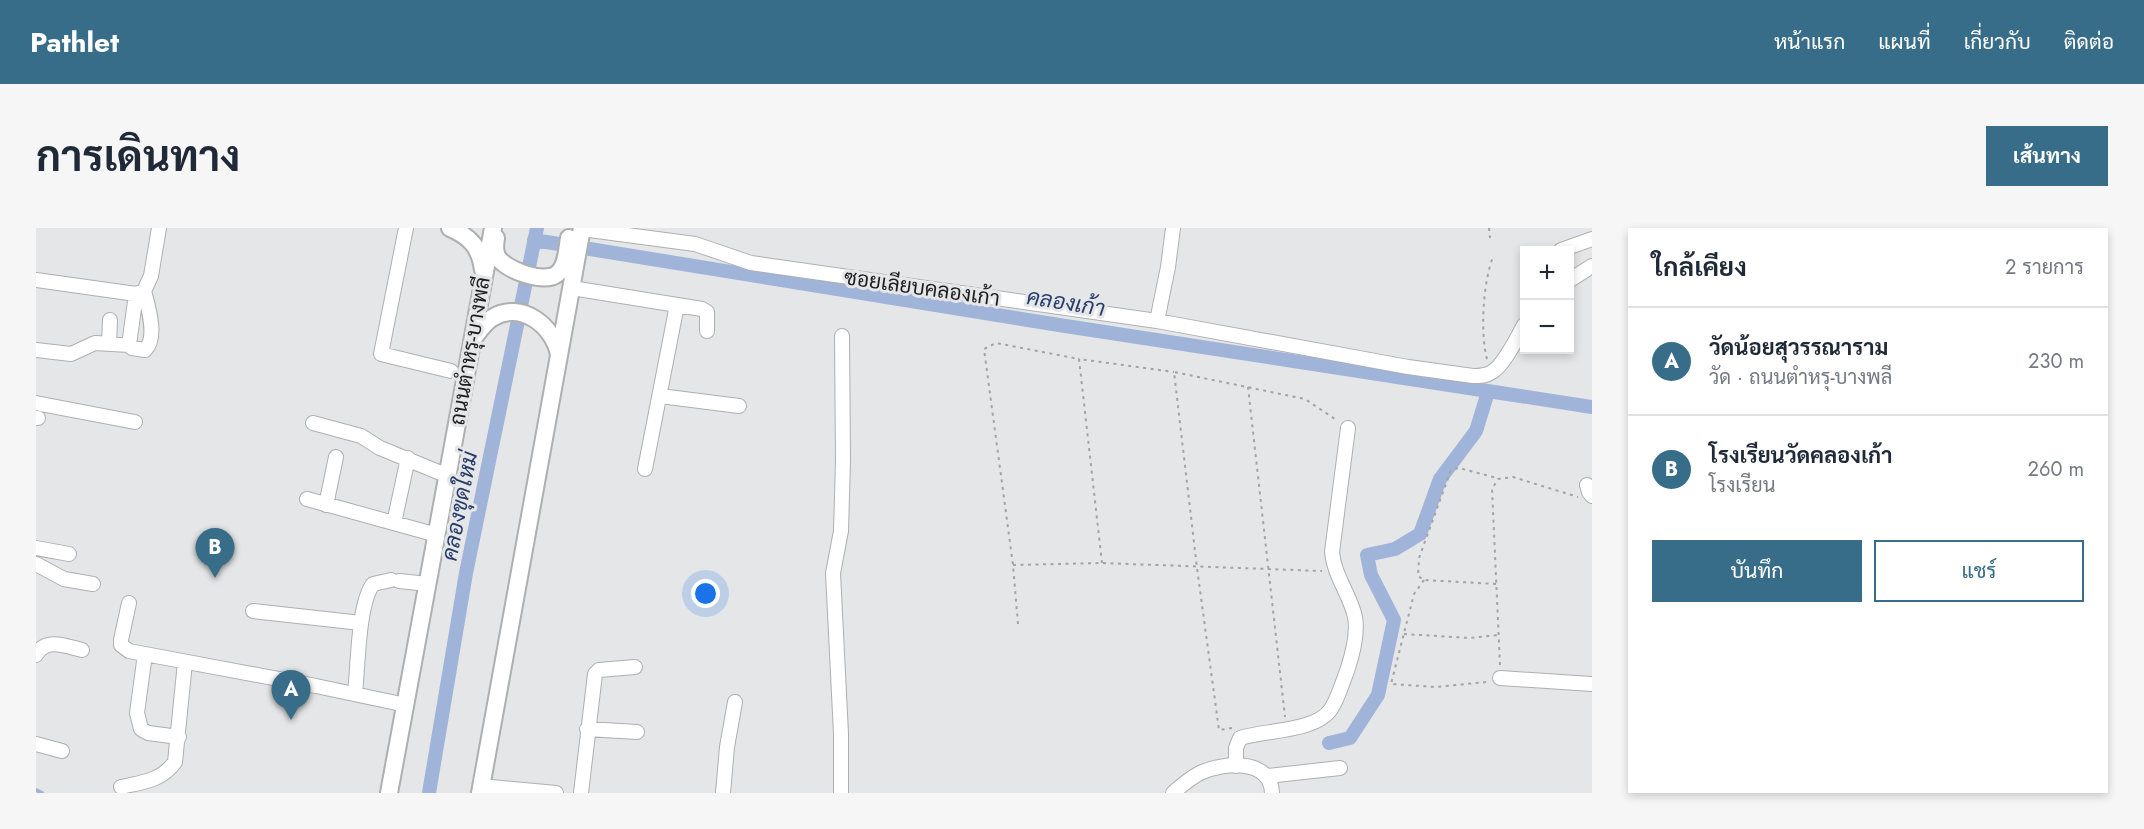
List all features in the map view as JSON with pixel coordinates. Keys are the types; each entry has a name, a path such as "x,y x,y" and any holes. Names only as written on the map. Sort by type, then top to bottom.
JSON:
{"main road":[{"path":"450,228 463,234 475,245 482,259 484,277"},
{"name":"ถนนตำหรุ-บางพลี","path":"389,793 493,228"},
{"path":"498,228 495,249 497,256 523,273 548,277 559,272 571,260"},
{"path":"480,789 572,288 571,260 577,231"},
{"path":"472,341 480,329 492,318 504,313 518,313 540,322 556,341 559,356"}],"street":[{"path":"129,345 140,293 151,276 159,228"},
{"path":"406,228 381,354 451,370"},
{"path":"1157,321 1173,228"},
{"name":"ซอยเลียบคลองเก้า","path":"577,231 695,244 751,263 1157,321 1434,371 1473,376 1483,376 1493,372"},
{"path":"1572,246 1592,239"},
{"path":"1574,277 1592,266"},
{"path":"36,280 140,293"},
{"path":"572,288 702,309 707,312 707,331"},
{"path":"36,350 71,354 87,345 109,344 129,345 132,348 145,350 150,344 152,321 140,293"},
{"path":"645,470 677,305"},
{"path":"109,344 110,320"},
{"path":"1493,372 1503,361 1520,332"},
{"path":"841,793 841,734 832,573 841,531 842,336"},
{"path":"660,396 740,406"},
{"path":"36,404 135,422"},
{"path":"313,423 361,436 380,448 447,476"},
{"path":"1236,766 1236,748 1240,738 1286,729 1323,718 1330,710 1348,667 1356,622 1353,607 1335,571 1332,552 1348,428"},
{"path":"326,505 336,457"},
{"path":"394,523 408,459"},
{"path":"307,499 437,535"},
{"path":"36,548 69,554"},
{"path":"36,564 64,579 93,584"},
{"path":"355,694 362,623 369,589 373,584 395,580 428,584"},
{"path":"129,603 121,645 129,651 405,705"},
{"path":"253,611 362,623"},
{"path":"36,655 39,649 46,644 82,650"},
{"path":"145,654 137,712 138,722 141,729 148,732 179,737"},
{"path":"121,787 157,779 168,772 175,762 185,662"},
{"path":"581,793 595,674 599,670 635,668"},
{"path":"1500,678 1592,684"},
{"path":"723,793 726,747 735,702"},
{"path":"587,729 637,732"},
{"path":"36,744 62,751"},
{"path":"1173,793 1200,774 1216,768 1236,766 1256,768 1268,776 1340,768"},
{"path":"1268,776 1272,793"},
{"path":"480,789 554,793"}],"path":[{"path":"1489,228 1490,238"},
{"path":"1493,258 1485,280 1484,351 1493,372"},
{"path":"1018,624 1013,565 984,349 996,343 1174,372 1305,399 1348,428"},
{"path":"1079,358 1102,563"},
{"path":"1174,372 1197,568 1220,730 1241,726"},
{"path":"1248,387 1286,729"},
{"path":"1496,584 1424,580 1418,576 1419,558 1451,470 1459,468 1498,479 1514,477 1588,493"},
{"path":"1424,580 1414,594 1390,684 1436,687 1481,684 1500,678 1492,489 1498,479"},
{"path":"1013,565 1102,563 1335,571"},
{"path":"1404,634 1470,638 1498,635"}],"waterway":[{"name":"คลองขุดใหม่","path":"429,793 466,573 537,228"},
{"name":"คลองเก้า","path":"534,240 1059,325 1592,407"},
{"path":"1329,743 1350,738 1378,695 1394,620 1371,575 1367,555 1395,549 1420,534 1440,479 1476,431 1488,392"},
{"path":"36,790 42,793"}],"place":[{"name":"โรงเรียนวัดคลองเก้า","path":"215,578"},
{"name":"วัดน้อยสุวรรณาราม","path":"291,720"}]}
